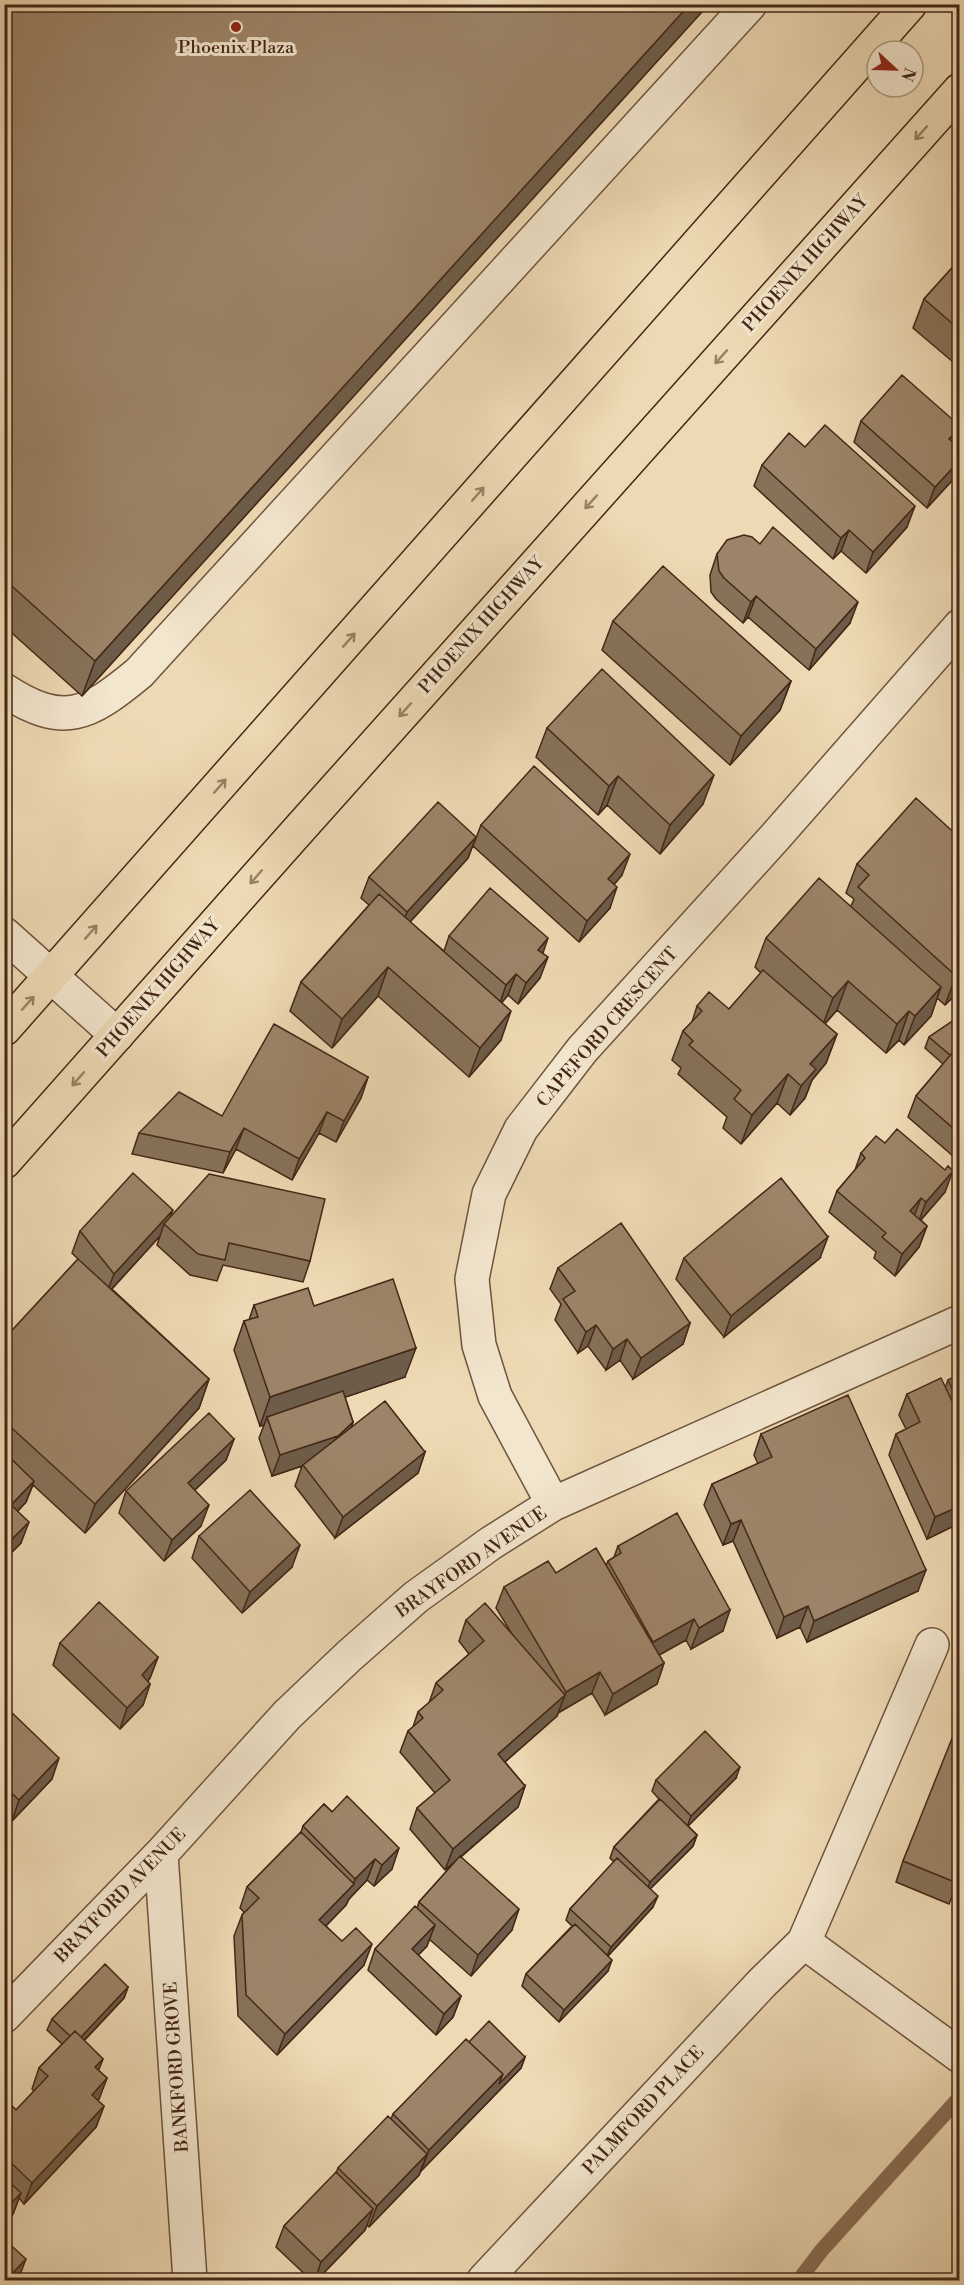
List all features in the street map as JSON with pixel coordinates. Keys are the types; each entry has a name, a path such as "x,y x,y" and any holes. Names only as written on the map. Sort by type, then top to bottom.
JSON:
{"main road":[{"path":"4,1029 910,4"},
{"name":"PHOENIX HIGHWAY","path":"4,1162 960,90"}],"street":[{"path":"4,690 34,708 58,714 77,712 107,700 139,673 750,4"},
{"name":"CAPEFORD CRESCENT","path":"553,1504 495,1396 479,1345 472,1279 489,1194 521,1129 582,1050 776,836 960,626"},
{"path":"4,934 117,1035"},
{"name":"BRAYFORD AVENUE","path":"4,2016 161,1854 287,1715 416,1597 491,1543 553,1504 960,1322"},
{"name":"PALMFORD PLACE","path":"483,2280 754,1992 804,1942 932,1645"},
{"name":"BANKFORD GROVE","path":"161,1854 190,2280"},
{"path":"804,1942 960,2056"}],"building":[{"path":"4,4 690,4 95,661 4,579"},
{"path":"960,259 960,330 924,299"},
{"path":"902,375 960,426 949,439 960,448 960,460 935,487 861,421"},
{"path":"825,425 915,506 873,552 849,530 841,538 762,465 789,433 805,447"},
{"path":"773,527 858,602 816,649 756,596 751,602 719,571 717,554 727,540 744,535 752,537 760,544"},
{"path":"663,566 791,681 741,736 613,621"},
{"path":"602,669 714,775 670,825 618,776 609,786 547,728"},
{"path":"534,766 630,854 608,879 617,887 587,921 481,825"},
{"path":"916,798 960,838 960,972 956,976 858,887 869,875 857,864"},
{"path":"438,802 476,837 407,912 369,877"},
{"path":"819,878 941,987 915,1016 909,1011 897,1024 848,981 833,998 766,938"},
{"path":"490,888 548,938 538,950 548,957 526,983 516,974 506,985 449,936"},
{"path":"379,894 511,1011 480,1048 388,967 342,1019 301,982"},
{"path":"763,970 837,1034 810,1064 816,1069 801,1086 788,1074 752,1115 734,1099 741,1090 689,1045 693,1041 683,1031 702,1011 697,1006 709,992 729,1009"},
{"path":"960,1016 960,1058 953,1052 950,1055 929,1037"},
{"path":"274,1024 368,1077 344,1121 327,1112 299,1159 244,1128 230,1152 139,1133 179,1092 222,1116"},
{"path":"953,1052 960,1058 960,1134 916,1096"},
{"path":"897,1129 945,1170 948,1166 953,1171 926,1202 921,1198 910,1211 927,1226 902,1254 882,1237 886,1233 837,1191 865,1158 861,1153 876,1136 885,1143"},
{"path":"133,1173 173,1210 114,1274 80,1231"},
{"path":"209,1174 325,1199 310,1261 229,1243 225,1260 198,1254 164,1224"},
{"path":"781,1178 828,1237 731,1316 684,1258"},
{"path":"621,1223 690,1323 641,1358 627,1339 613,1349 596,1325 586,1332 563,1299 575,1291 558,1268"},
{"path":"78,1259 209,1379 95,1504 4,1421 4,1339"},
{"path":"393,1279 416,1348 270,1397 244,1321 258,1317 254,1305 308,1288 314,1306"},
{"path":"960,1374 960,1405 948,1380"},
{"path":"941,1378 960,1418 960,1506 935,1517 896,1434 920,1422 907,1394"},
{"path":"343,1391 353,1422 338,1436 280,1455 267,1417"},
{"path":"848,1395 926,1570 814,1621 808,1606 784,1617 741,1520 731,1524 712,1484 772,1457 761,1434"},
{"path":"385,1401 425,1452 343,1517 303,1465"},
{"path":"209,1413 234,1439 188,1483 209,1505 172,1540 126,1491"},
{"path":"4,1452 34,1481 11,1505 29,1522 4,1547"},
{"path":"250,1490 300,1545 250,1592 199,1536"},
{"path":"677,1513 730,1610 699,1628 694,1619 653,1642 608,1561 621,1553 618,1546"},
{"path":"596,1548 664,1663 613,1694 600,1672 566,1692 504,1587 548,1561 556,1573"},
{"path":"99,1602 158,1657 142,1675 150,1684 127,1708 60,1643"},
{"path":"485,1603 565,1695 498,1754 525,1786 453,1849 417,1808 450,1780 408,1731 423,1718 418,1712 443,1690 436,1683 484,1641 466,1620"},
{"path":"6,1707 59,1758 19,1800 4,1786 4,1709"},
{"path":"957,1726 960,1727 960,1875 957,1883 903,1861"},
{"path":"705,1731 740,1767 691,1816 656,1780"},
{"path":"347,1796 399,1848 382,1865 375,1859 355,1879 303,1826 324,1804 332,1812"},
{"path":"660,1799 697,1835 650,1882 614,1847"},
{"path":"301,1832 354,1884 319,1920 342,1941 356,1928 372,1944 285,2034 246,1995 242,1915 259,1898 247,1887"},
{"path":"460,1856 519,1909 478,1955 419,1902"},
{"path":"617,1858 658,1896 611,1947 570,1909"},
{"path":"415,1906 435,1925 412,1949 461,1996 444,2014 375,1949"},
{"path":"575,1924 612,1960 564,2010 526,1974"},
{"path":"105,1964 128,1987 81,2037 75,2031 70,2036 52,2019"},
{"path":"489,2021 525,2057 499,2084 503,2074 469,2042"},
{"path":"75,2031 103,2059 95,2067 107,2078 92,2095 104,2106 32,2183 4,2156 4,2098 16,2110 48,2076 39,2068"},
{"path":"466,2039 503,2074 429,2150 393,2114"},
{"path":"388,2116 427,2154 377,2206 338,2168"},
{"path":"336,2172 373,2209 321,2262 284,2226"},
{"path":"4,2177 21,2193 4,2210"},
{"path":"4,2239 26,2259 6,2280 4,2280"}],"waterway":[{"path":"799,2280 821,2251 960,2097"}],"place":[{"name":"Phoenix Plaza","path":"236,27"}]}
